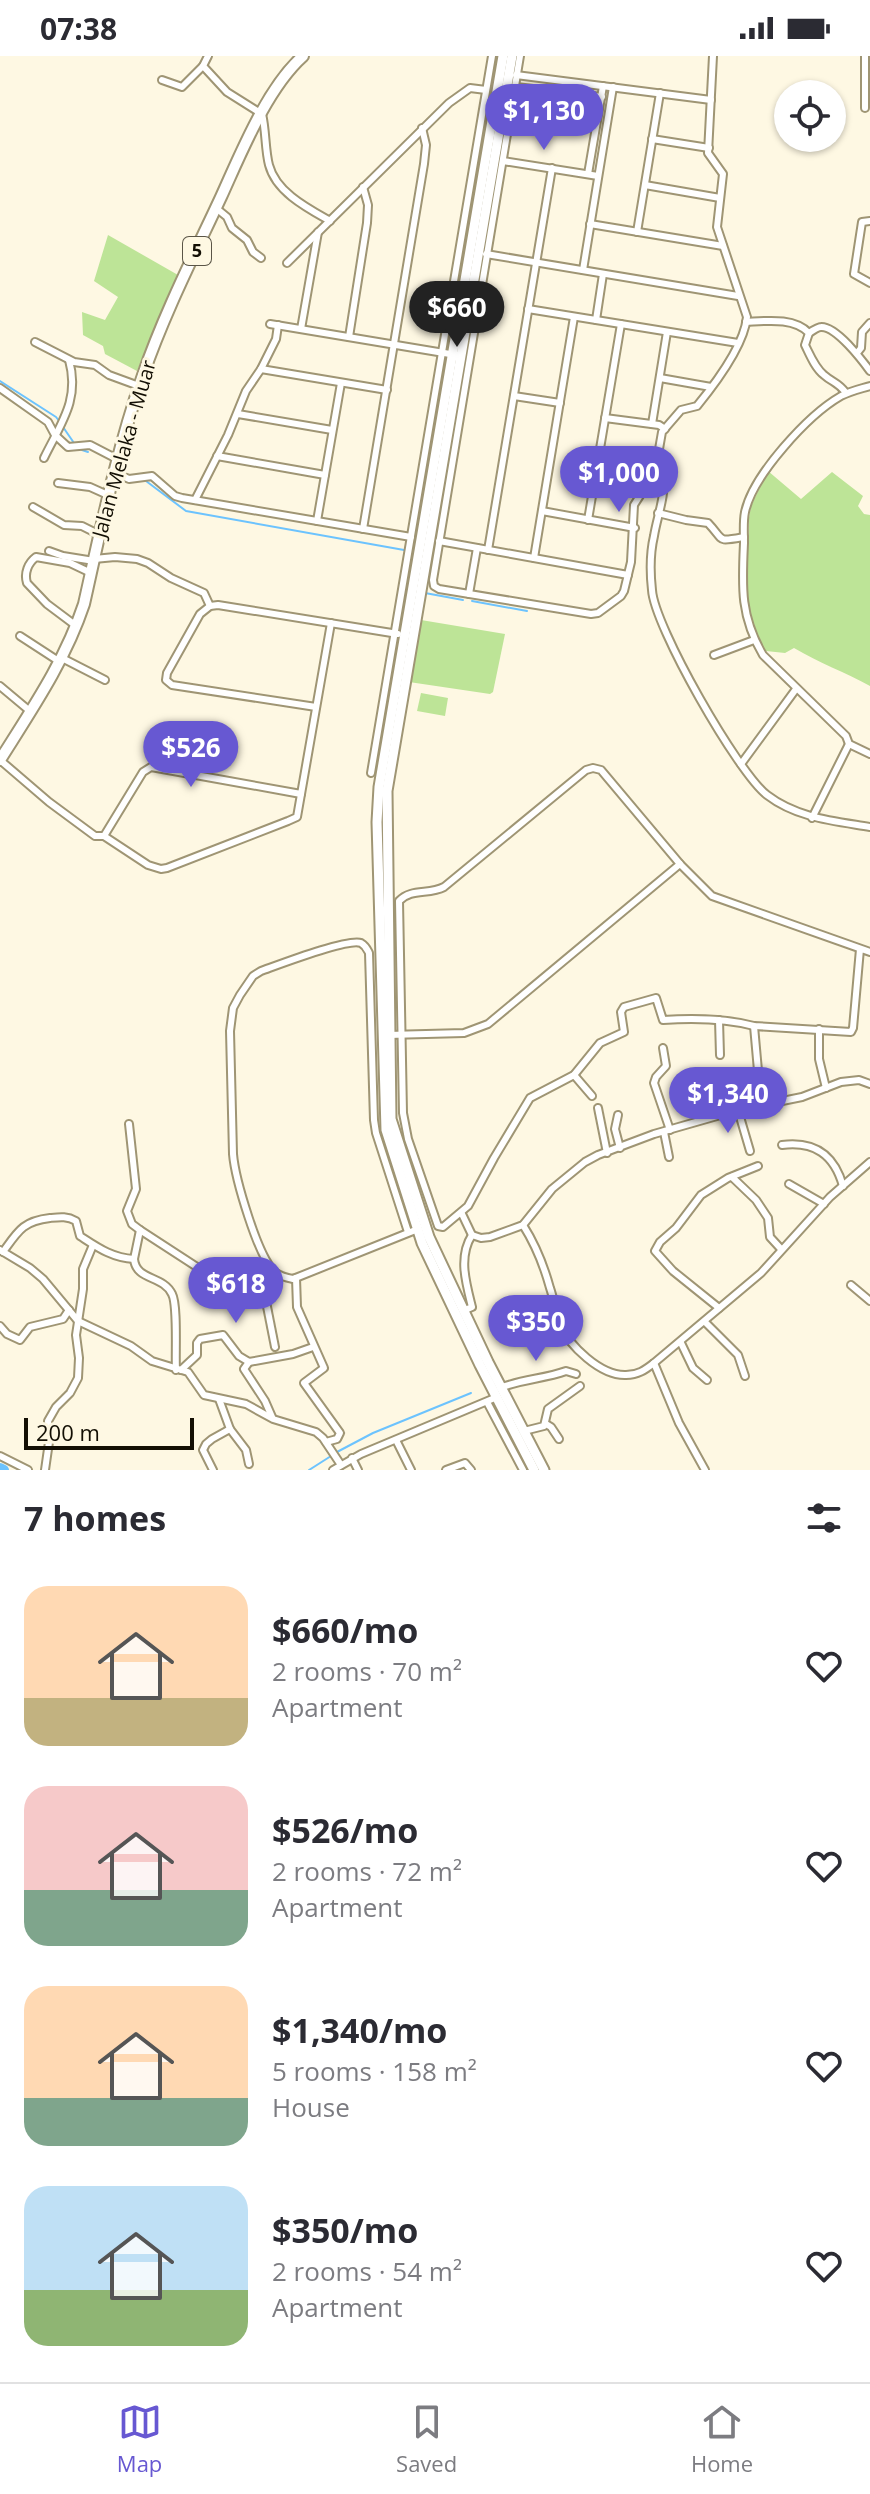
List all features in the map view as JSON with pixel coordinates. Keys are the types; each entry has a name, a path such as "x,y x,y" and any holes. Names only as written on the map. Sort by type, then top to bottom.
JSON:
{"main road":[{"name":"Jalan Melaka - Muar","path":"0,760 61,660 77,626 115,473 151,352 262,114 286,74 303,56"}],"street":[{"path":"162,80 182,87 203,66 208,56"},
{"path":"492,56 425,539 434,586 591,614 598,613 621,596 628,575 635,528 634,505 655,472 665,429 681,410 697,406 738,343 746,322 717,227 723,174 708,153 713,56"},
{"path":"371,773 425,539 483,254 494,159 490,86 503,56"},
{"path":"494,159 516,87 512,56"},
{"path":"451,354 513,74 520,56"},
{"path":"865,56 865,108"},
{"path":"203,66 227,92 262,114 269,166 278,184 330,221"},
{"path":"513,74 711,100"},
{"path":"287,263 422,128 465,90 490,86"},
{"path":"588,174 603,86"},
{"path":"516,87 602,97"},
{"path":"583,270 613,87"},
{"path":"637,232 660,93"},
{"path":"363,529 425,154 422,128"},
{"path":"652,139 709,148"},
{"path":"494,159 598,176"},
{"path":"488,550 552,168"},
{"path":"645,185 720,198"},
{"path":"349,337 367,223 368,205 363,187"},
{"path":"216,208 229,218 232,228 247,240 253,252 261,258"},
{"path":"870,221 862,222 854,274 870,283"},
{"path":"590,224 723,246"},
{"path":"301,329 318,232"},
{"path":"451,354 483,254"},
{"path":"483,254 738,296"},
{"path":"596,320 603,274"},
{"path":"528,309 738,343"},
{"path":"534,558 574,317"},
{"path":"746,322 798,323 809,333"},
{"path":"857,353 861,348 862,332 870,323"},
{"path":"195,500 238,414 246,391 276,339 274,324 451,354"},
{"path":"588,520 621,324"},
{"path":"846,393 835,380 824,375 814,361 805,345 809,333 819,327 828,329 857,353 870,371"},
{"path":"652,424 667,332"},
{"path":"35,342 68,359 95,365 109,375 139,386"},
{"path":"44,458 73,395 68,359"},
{"path":"261,369 387,390"},
{"path":"660,378 711,387"},
{"path":"317,521 341,383"},
{"path":"870,386 846,393 807,424 766,468 744,514 741,579 747,620 763,655 846,736 849,744 870,754"},
{"path":"0,388 48,422 68,447 90,445 119,460"},
{"path":"514,396 560,403"},
{"path":"238,414 332,430"},
{"path":"605,418 652,424 665,429"},
{"path":"217,456 325,475"},
{"path":"598,464 655,472 663,476 651,566 652,593 658,616 711,716 741,764 766,795 789,809 812,818 870,827"},
{"path":"115,473 138,480 152,476 175,496 195,500 628,575"},
{"path":"58,483 90,487 110,496"},
{"path":"33,507 64,525 82,526 100,535"},
{"path":"542,511 635,528"},
{"path":"658,513 708,523 723,540 744,537"},
{"path":"469,594 477,548"},
{"path":"49,551 94,560 123,557 148,563 204,593 210,606"},
{"path":"77,626 47,604 27,583 26,571 36,557 70,563 91,573"},
{"path":"316,707 172,685 166,680 167,673 200,614 210,606 404,635"},
{"path":"0,760 95,836 104,836 148,865 161,869 297,817 331,623"},
{"path":"404,635 378,800 386,1035 384,1123 417,1229 463,1311 497,1394 523,1470"},
{"path":"20,636 61,660 105,680"},
{"path":"714,655 754,640"},
{"path":"0,686 31,712"},
{"path":"741,764 796,689"},
{"path":"812,818 849,744"},
{"path":"104,836 143,772 151,767 301,794"},
{"path":"860,949 852,1031 754,1026 685,1018 663,1020 656,998 624,1007 621,1012 624,1032 600,1043 574,1075 535,1094 526,1102 462,1214 443,1227 438,1226 404,1123 399,909 402,898 444,887 586,770 601,770 680,864 712,896 870,952"},
{"path":"386,1035 464,1033 488,1024 680,864"},
{"path":"417,1229 296,1278 281,1276 271,1268 244,1204 234,1171 230,1031 233,1008 248,982 261,971 340,945 360,943 369,953 374,1120 417,1229 422,1243 534,1470"},
{"path":"719,1020 720,1055"},
{"path":"754,1026 761,1104"},
{"path":"819,1029 819,1059 826,1088"},
{"path":"663,1048 666,1066 654,1083 667,1131 669,1157"},
{"path":"574,1075 592,1096"},
{"path":"462,1214 472,1235 490,1237 523,1225 552,1189 585,1162 607,1153 738,1110 802,1097 853,1080 870,1084"},
{"path":"598,1108 607,1153"},
{"path":"738,1110 750,1151"},
{"path":"618,1115 615,1129 620,1148"},
{"path":"129,1124 136,1189 127,1211 132,1224 214,1280 226,1282 271,1268"},
{"path":"782,1145 811,1146 832,1160 843,1186"},
{"path":"523,1225 550,1287 559,1323 575,1345 597,1364 619,1375 637,1374 681,1343 761,1273 824,1204 870,1162"},
{"path":"719,1308 673,1271 655,1251 701,1195 758,1166"},
{"path":"732,1177 756,1200 768,1218 770,1237 781,1249"},
{"path":"789,1184 824,1204"},
{"path":"78,1322 43,1279 2,1251 25,1225 39,1219 66,1217 76,1221 80,1236 93,1245 115,1256 134,1259"},
{"path":"140,1230 135,1268 139,1274 161,1282 174,1298 178,1370"},
{"path":"463,1311 472,1307 463,1259 472,1235"},
{"path":"45,1470 48,1421 78,1378 78,1322 83,1269 93,1245"},
{"path":"260,1271 275,1347"},
{"path":"296,1278 297,1307 324,1368 304,1383 340,1433 337,1439 327,1444"},
{"path":"851,1285 870,1301"},
{"path":"0,1326 7,1334 20,1340 30,1327 63,1319 69,1310"},
{"path":"63,1319 78,1322 131,1346 152,1361 190,1374 204,1395 246,1404 273,1419 316,1432 339,1464"},
{"path":"705,1322 738,1355 745,1376"},
{"path":"178,1370 197,1355 200,1339 223,1335 239,1356 249,1362 313,1347"},
{"path":"681,1343 693,1368 707,1380"},
{"path":"249,1362 244,1369 273,1419"},
{"path":"654,1363 679,1423 705,1470"},
{"path":"333,1470 339,1464 497,1394 523,1379 553,1376 566,1371 576,1374"},
{"path":"546,1424 545,1413 548,1409 580,1386"},
{"path":"497,1394 524,1431 544,1470"},
{"path":"219,1399 230,1429 246,1450 249,1464"},
{"path":"524,1431 546,1424 559,1439"},
{"path":"213,1470 203,1450 206,1444 230,1429"},
{"path":"396,1440 411,1470"},
{"path":"0,1456 28,1470"},
{"path":"352,1458 358,1470"},
{"path":"446,1470 465,1463 471,1470"}],"green space":[{"path":"108,235 178,275 137,371 105,354 103,346 83,335 82,312 105,320 118,297 94,281"},
{"path":"768,471 801,499 832,472 863,496 858,506 864,514 870,515 870,686 794,648 785,653 766,651 757,636 747,604 749,518 751,506"},
{"path":"421,620 505,634 493,692 409,682"},
{"path":"421,693 448,698 445,716 417,711"}],"waterway":[{"path":"0,381 60,422"},
{"path":"63,427 74,443"},
{"path":"82,450 88,452"},
{"path":"146,481 186,511 404,550"},
{"path":"425,593 463,600"},
{"path":"472,601 527,611"},
{"path":"337,1452 373,1433 471,1393"},
{"path":"309,1470 331,1456"},
{"path":"0,1468 4,1470"}]}
